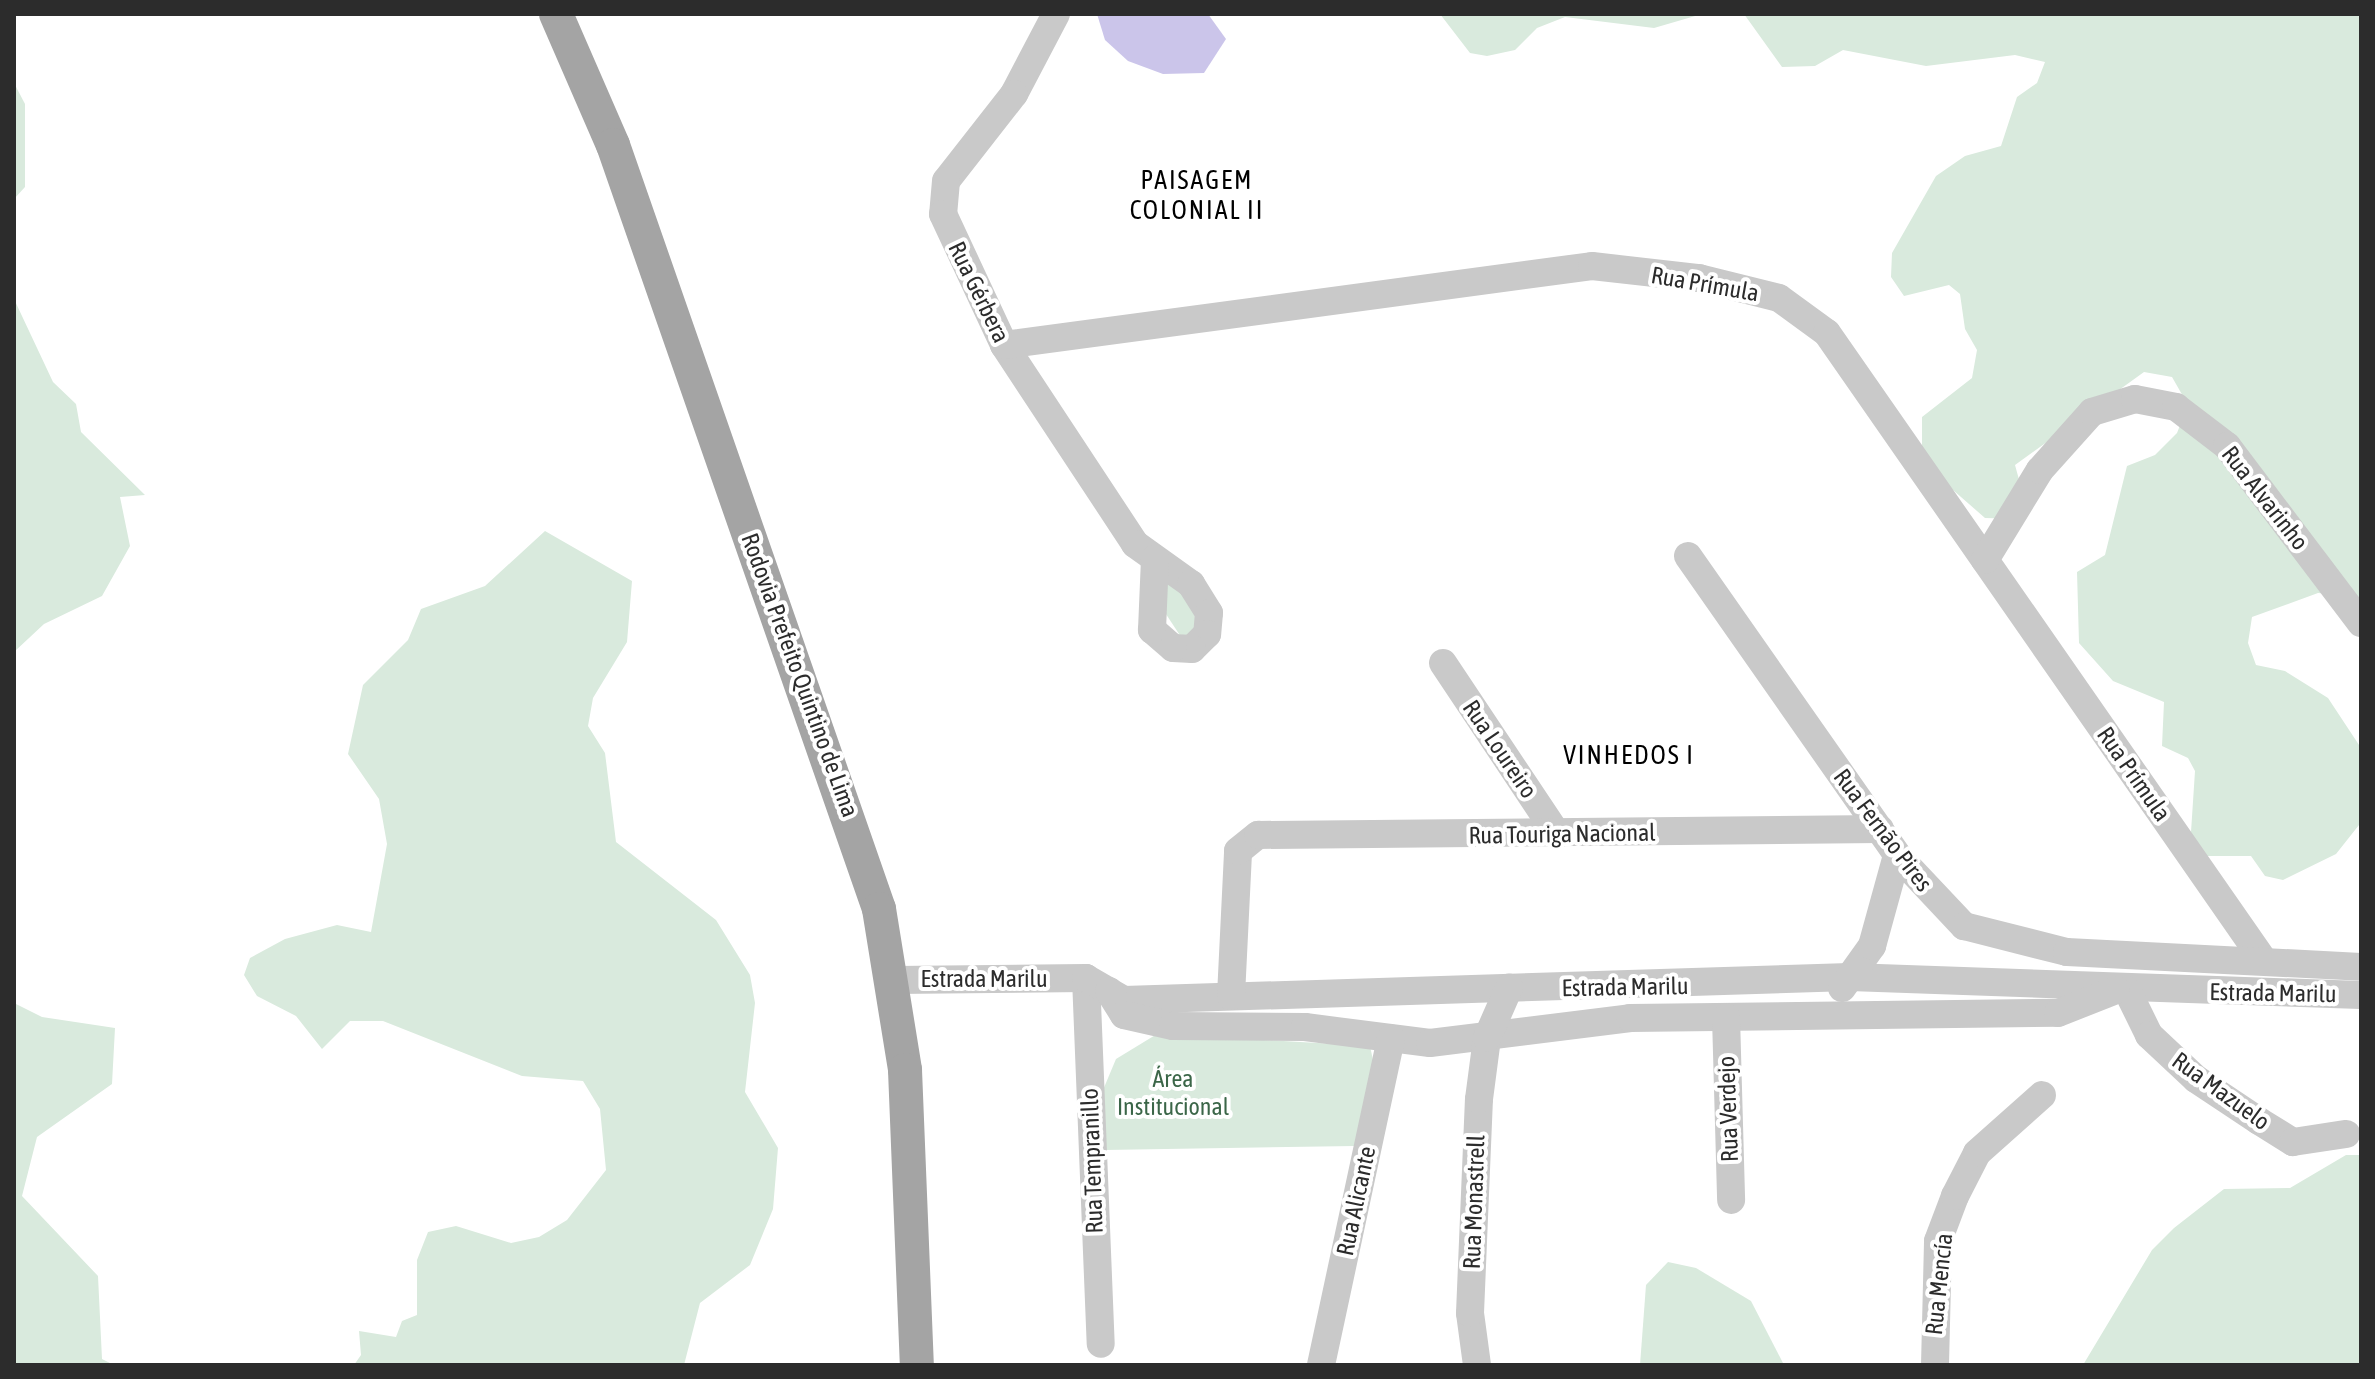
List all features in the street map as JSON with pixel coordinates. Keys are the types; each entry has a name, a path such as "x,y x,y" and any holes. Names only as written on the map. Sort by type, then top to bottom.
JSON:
{"main road":[{"name":"Rodovia Prefeito Quintino de Lima","path":"556,14 613,145 861,845 895,980 917,1365"}],"street":[{"name":"Rua Gérbera","path":"1056,14 1014,94 946,181 943,214 1004,345 1135,544 1155,559"},
{"name":"Rua Prímula","path":"1004,345 1592,266 1699,278 1779,298 1827,333 2264,961"},
{"name":"Rua Alvarinho","path":"1985,560 2040,470 2092,412 2135,399 2176,407 2227,446 2361,623"},
{"name":"Rua Fernão Pires","path":"1688,556 1897,855 1964,926 2015,943 2361,967"},
{"name":"Rua Loureiro","path":"1443,663 1557,834"},
{"name":"Rua Touriga Nacional","path":"1231,996 1235,868 1244,840 1880,829"},
{"path":"1823,1014 1872,946 1897,855"},
{"name":"Estrada Marilu","path":"895,980 1096,983 1124,1000 1850,977 2121,990 2361,995"},
{"path":"1096,983 1124,1015 1173,1026 1305,1027 1391,1038 1487,1038 1630,1018 2058,1013 2121,990"},
{"name":"Rua Tempranillo","path":"1096,983 1101,1344"},
{"path":"1487,1038 1509,988"},
{"name":"Rua Mazuelo","path":"2121,990 2149,1035 2196,1079 2259,1121 2293,1142 2346,1134"},
{"name":"Rua Verdejo","path":"1726,1017 1731,1200"},
{"name":"Rua Alicante","path":"1321,1365 1391,1038"},
{"name":"Rua Monastrell","path":"1477,1365 1470,1313 1487,1038"},
{"name":"Rua Mencía","path":"1935,1365 1938,1241 1955,1196 1977,1153 2042,1095"}],"green space":[{"path":"1440,14 1702,14 1654,28 1565,17 1537,28 1515,50 1487,56 1470,53"},
{"path":"1744,14 2361,14 2361,621 2330,594 2318,593 2252,617 2248,643 2256,665 2285,671 2328,698 2361,748 2359,825 2336,854 2283,880 2265,876 2251,856 2198,856 2191,832 2195,771 2188,758 2162,746 2164,702 2113,681 2079,643 2077,572 2105,555 2127,466 2155,455 2177,433 2188,405 2172,377 2144,372 2015,465 2026,505 2019,519 1985,518 1929,469 1922,450 1922,417 1972,378 1977,350 1965,329 1960,294 1949,285 1904,296 1891,277 1892,253 1936,176 1965,156 2001,146 2017,97 2037,83 2045,62 2015,55 1926,66 1843,50 1815,66 1782,67"},
{"path":"14,83 25,104 25,187 14,199"},
{"path":"14,299 53,382 76,404 81,432 145,495 120,497 130,546 102,596 44,624 14,652"},
{"path":"545,531 632,581 627,642 593,698 588,726 605,753 616,842 716,920 750,975 755,1003 745,1092 778,1148 773,1209 750,1265 700,1303 684,1365 354,1365 361,1355 359,1331 396,1337 402,1321 417,1315 417,1260 428,1232 456,1226 511,1243 539,1237 567,1220 606,1170 600,1109 583,1081 522,1076 383,1021 350,1021 322,1049 296,1016 257,996 244,975 250,958 285,939 337,925 371,932 387,844 379,799 348,754 363,685 408,640 421,609 485,586"},
{"path":"1167,578 1185,587 1199,629 1191,634 1181,637 1160,605"},
{"path":"14,1003 42,1017 115,1028 112,1084 37,1137 22,1196 98,1276 102,1359 114,1365 14,1365"},
{"name":"Área Institucional","path":"1157,1034 1370,1046 1374,1065 1355,1146 1105,1150 1103,1090 1116,1059"},
{"path":"2346,1155 2361,1155 2361,1365 2083,1365 2152,1250 2174,1228 2224,1189 2290,1188"},
{"path":"1668,1262 1696,1268 1751,1301 1784,1365 1640,1365 1646,1285"}],"shaded area":[{"path":"1097,14 1208,14 1226,39 1204,73 1163,74 1128,61 1105,40"}],"district":[{"name":"PAISAGEM COLONIAL II","path":"1197,196"},
{"name":"VINHEDOS I","path":"1629,756"}]}
